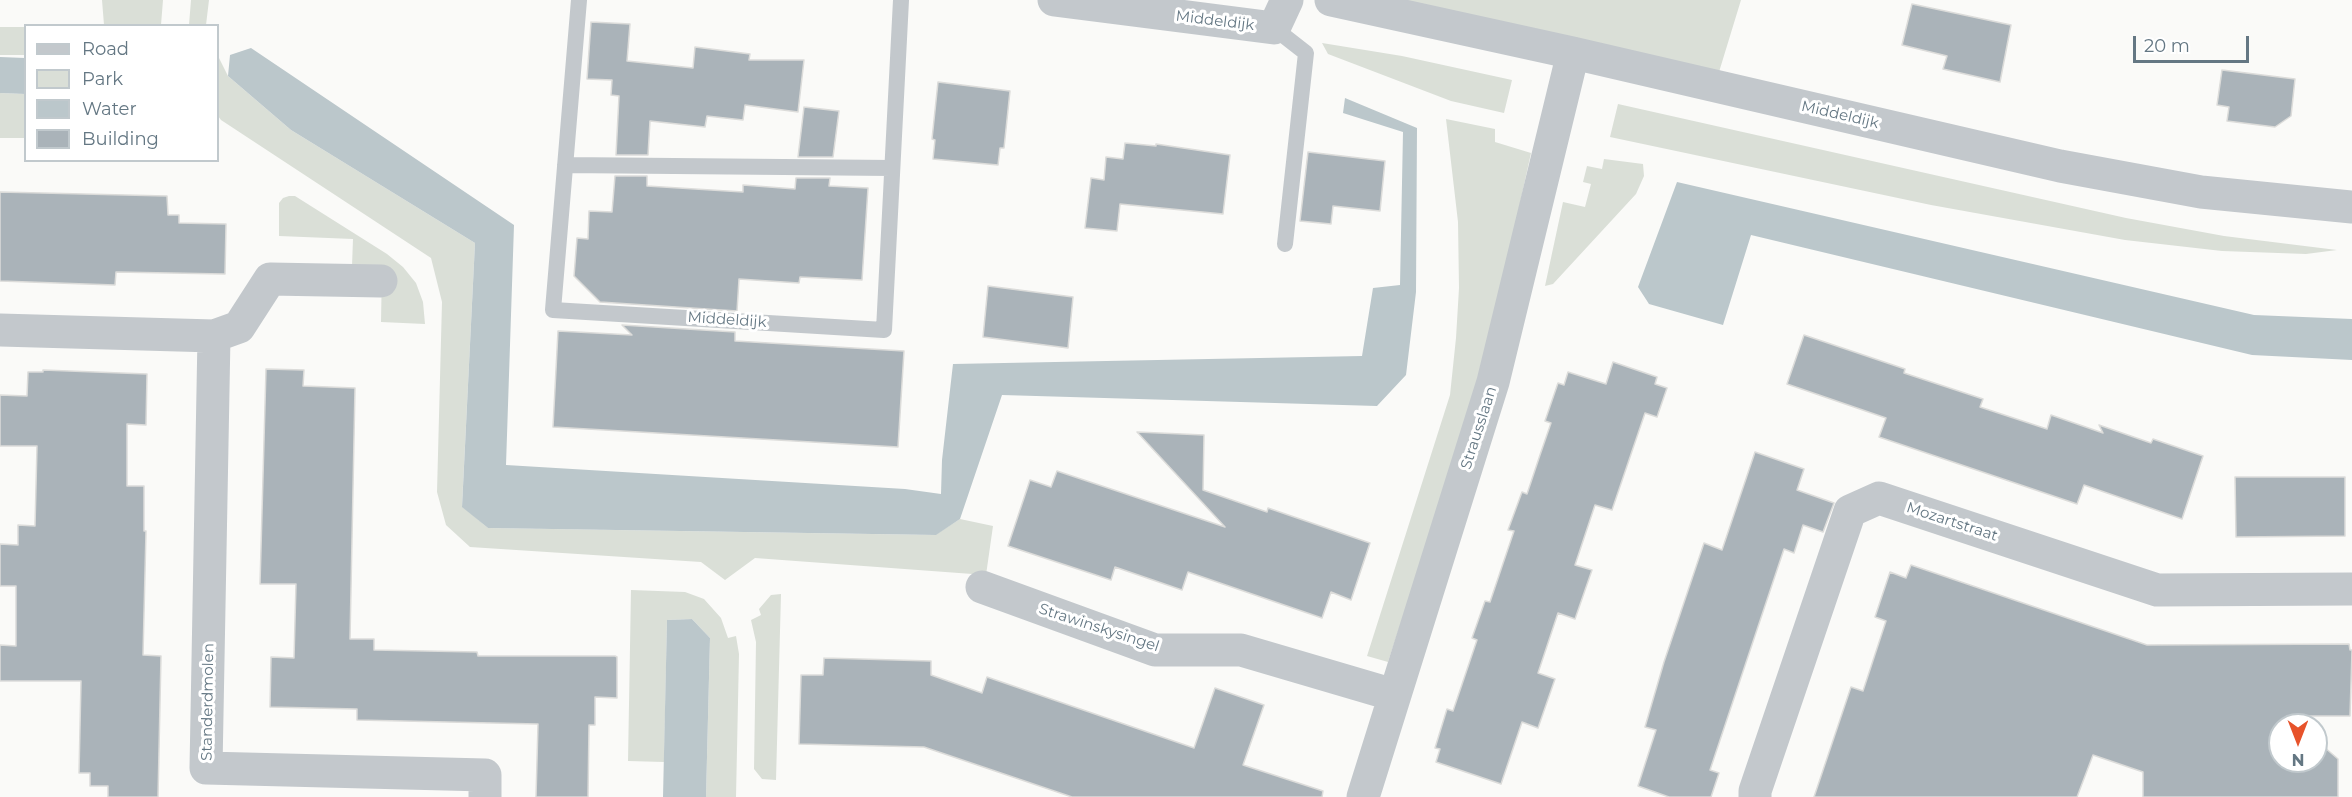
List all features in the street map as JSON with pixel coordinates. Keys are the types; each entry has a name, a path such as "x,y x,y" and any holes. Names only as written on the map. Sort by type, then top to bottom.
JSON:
{"street":[{"name":"Middeldijk","path":"1054,0 1280,14"},
{"name":"Middeldijk","path":"1331,0 1372,4 2060,166 2201,192 2352,207"},
{"name":"Strausslaan","path":"1363,797 1493,382 1573,53"},
{"path":"0,330 214,336 239,327 270,279 381,281"},
{"name":"Standerdmolen","path":"214,336 206,768 485,775 484,797"},
{"name":"Mozartstraat","path":"1755,797 1755,790 1850,511 1879,498 2157,590 2352,589"},
{"name":"Strawinskysingel","path":"982,587 1155,650 1241,650 1394,695"}],"lane":[{"name":"Middeldijk","path":"579,0 553,309 884,330 901,0"},
{"path":"1280,14 1306,53 1286,244"},
{"path":"565,165 892,168"}],"green space":[{"path":"102,0 163,0 161,24 104,24"},
{"path":"191,0 209,0 206,24 189,24"},
{"path":"1405,0 1741,0 1719,72"},
{"path":"0,27 24,27 24,55 0,55"},
{"path":"1322,43 1402,56 1512,80 1504,113 1451,101 1328,54"},
{"path":"219,58 228,76 291,130 475,243 462,506 488,528 935,535 960,519 993,526 986,575 755,558 725,580 701,562 470,547 446,525 437,492 442,302 431,258 219,117"},
{"path":"0,93 24,94 24,138 0,138"},
{"path":"1618,104 2126,218 2224,236 2337,250 2306,254 2222,251 2125,240 1931,205 1610,137"},
{"path":"1446,119 1495,129 1495,142 1531,153 1476,394 1388,662 1367,656 1450,395 1459,288 1458,222"},
{"path":"1604,159 1643,164 1644,176 1636,194 1553,284 1545,286 1563,202 1585,207 1591,184 1583,182 1587,166 1602,169"},
{"path":"295,196 387,254 403,267 416,283 423,302 425,324 381,322 382,267 352,266 353,239 279,236 279,203 283,198"},
{"path":"631,590 685,592 704,599 721,618 728,638 736,636 739,654 736,797 706,797 710,638 692,619 667,620 664,762 628,761"},
{"path":"781,594 776,780 762,779 754,769 756,642 751,620 761,615 759,609 771,595"}],"water":[{"path":"251,48 514,225 506,465 905,489 941,494 942,460 953,364 1362,356 1373,288 1400,285 1403,132 1343,113 1345,98 1417,128 1416,292 1406,375 1377,406 1002,395 960,519 936,535 488,528 462,507 475,243 291,130 228,76 230,55"},
{"path":"0,57 24,58 24,94 0,93"},
{"path":"1677,182 2254,315 2352,319 2352,360 2252,355 1751,235 1723,325 1649,304 1638,287"},
{"path":"692,619 710,638 706,797 663,797 667,620"}],"building":[{"path":"1912,4 2011,25 2000,82 1943,69 1947,56 1902,45"},
{"path":"591,22 630,24 627,61 693,68 695,47 750,54 749,60 804,60 798,112 745,105 743,120 707,116 705,127 650,121 648,155 616,155 619,96 611,95 612,80 587,79"},
{"path":"2222,70 2295,79 2291,116 2275,127 2227,121 2229,107 2217,105"},
{"path":"938,82 1010,91 1004,148 1000,148 998,165 933,159 935,140 932,139"},
{"path":"804,107 839,111 833,157 798,157"},
{"path":"1125,143 1156,146 1156,144 1230,155 1223,214 1120,204 1117,231 1085,228 1091,178 1104,180 1106,157 1123,159"},
{"path":"1308,152 1385,161 1380,211 1333,206 1331,224 1300,221"},
{"path":"615,176 647,176 647,186 743,192 743,185 795,189 796,178 830,178 829,186 868,188 862,280 800,277 799,283 739,279 737,311 600,302 574,276 577,238 588,239 589,211 612,212"},
{"path":"0,192 167,196 168,215 179,215 179,223 226,224 225,274 116,272 115,285 0,281"},
{"path":"988,286 1073,297 1068,348 983,337"},
{"path":"622,325 735,332 735,341 904,351 898,447 553,427 558,331 632,335"},
{"path":"1804,335 1905,369 1904,373 1983,399 1980,407 2047,429 2051,415 2103,433 2099,425 2151,443 2153,439 2203,456 2182,519 2084,485 2077,504 1879,437 1886,418 1787,384"},
{"path":"1613,362 1657,377 1655,384 1667,388 1657,417 1645,413 1612,510 1595,505 1575,565 1592,570 1575,619 1558,613 1538,673 1555,679 1538,728 1522,722 1501,784 1436,762 1440,749 1435,748 1447,709 1453,711 1477,640 1472,638 1485,601 1490,602 1514,531 1508,530 1522,492 1527,494 1551,423 1545,421 1558,383 1564,385 1568,372 1606,384"},
{"path":"266,369 304,370 303,386 355,388 350,639 374,639 374,650 477,652 478,656 617,657 617,698 595,697 595,725 589,725 588,797 536,797 538,724 357,720 357,709 270,707 271,657 294,658 296,584 260,584"},
{"path":"43,370 147,374 146,425 127,424 127,486 144,486 144,531 146,531 143,655 161,656 158,797 108,797 108,786 90,786 90,773 79,773 81,681 0,681 0,645 16,646 16,586 0,586 0,544 18,545 18,525 35,526 37,446 0,446 0,395 27,396 28,372 43,372"},
{"path":"1137,432 1204,435 1203,490 1267,512 1268,508 1370,543 1351,600 1331,592 1322,618 1188,572 1182,590 1115,567 1111,580 1008,546 1030,480 1051,487 1057,471 1225,527"},
{"path":"1755,452 1804,469 1797,490 1834,503 1823,532 1803,525 1794,553 1784,549 1710,770 1719,773 1711,797 1669,797 1638,786 1656,730 1645,727 1704,543 1722,550"},
{"path":"2235,477 2345,477 2345,536 2236,537"},
{"path":"1911,565 2147,645 2349,644 2352,650 2350,716 2328,716 2328,713 2268,713 2268,773 2328,773 2328,750 2338,759 2338,797 2143,797 2143,772 2093,755 2077,797 1814,797 1851,687 1863,691 1886,621 1875,617 1890,572 1906,578"},
{"path":"824,658 931,661 931,675 982,693 987,677 1194,748 1215,688 1264,705 1243,765 1323,791 1322,797 1072,797 924,747 799,744 801,675 823,675"}]}
